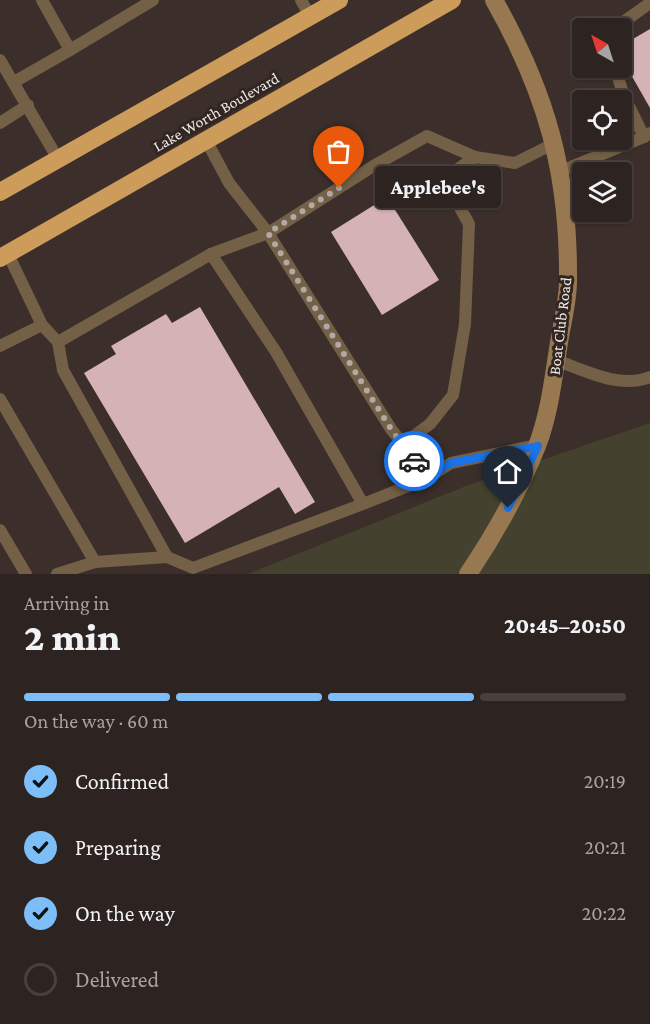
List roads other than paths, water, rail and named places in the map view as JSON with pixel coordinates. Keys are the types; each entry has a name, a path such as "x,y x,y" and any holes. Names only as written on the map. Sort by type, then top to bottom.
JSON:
{"highway":[{"path":"0,192 339,0"},
{"name":"Lake Worth Boulevard","path":"4,256 452,0"}],"main road":[{"name":"Boat Club Road","path":"468,574 498,528 538,446 550,403 568,283 561,171 555,142 543,103 518,44 494,0"}],"lane":[{"path":"42,0 70,50"},
{"path":"14,82 153,0"},
{"path":"301,0 310,16"},
{"path":"629,18 650,3"},
{"path":"0,60 58,159"},
{"path":"561,171 647,135 624,96 618,78"},
{"path":"0,123 28,105"},
{"path":"58,342 211,254 268,233 427,135 475,157 515,163 555,142"},
{"path":"206,140 229,183 268,233 391,429 426,479"},
{"path":"403,444 430,424 453,395 465,324 468,224 444,179 475,157"},
{"path":"211,254 276,352 363,504"},
{"path":"4,256 42,325 58,342 63,370 167,557"},
{"path":"0,346 42,325"},
{"path":"556,360 608,379 636,383 650,377"},
{"path":"0,399 95,562"},
{"path":"57,574 95,562 167,557 193,568 426,479 451,463 538,446"},
{"path":"0,530 26,574"}],"place":[{"name":"Applebee's","path":"339,188"}]}
